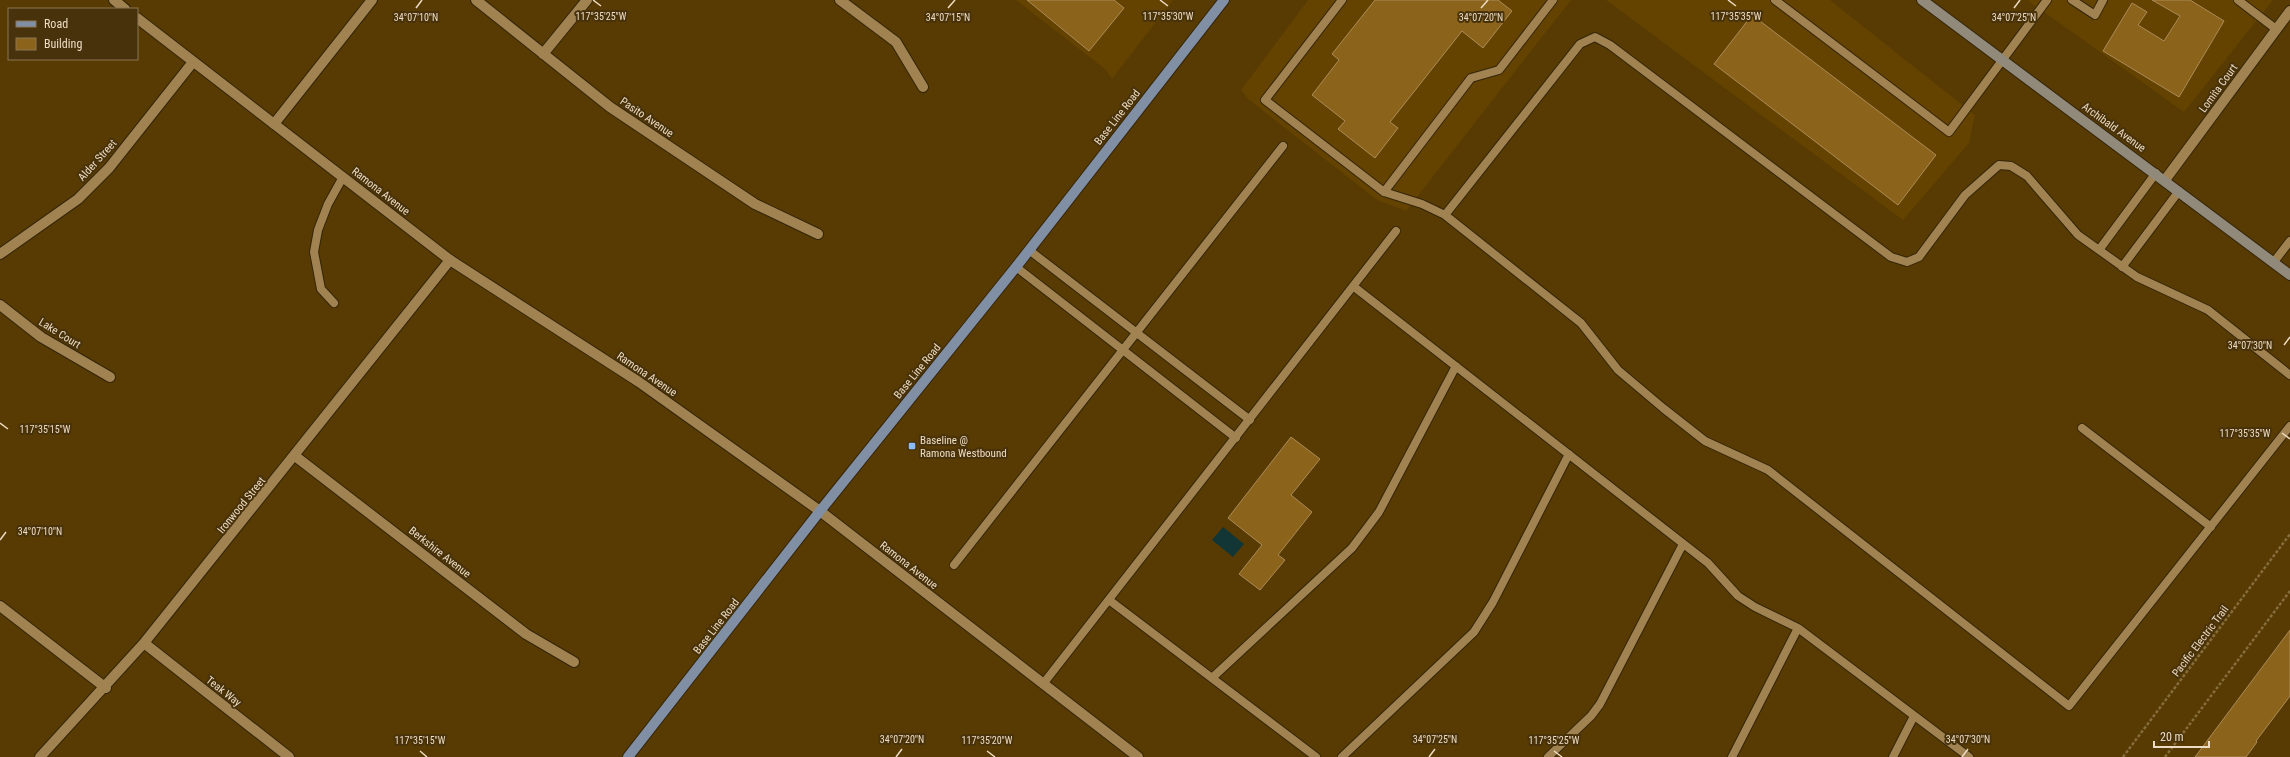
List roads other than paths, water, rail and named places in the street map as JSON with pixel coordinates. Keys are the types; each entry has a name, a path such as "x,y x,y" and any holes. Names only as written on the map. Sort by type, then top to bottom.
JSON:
{"main road":[{"name":"Base Line Road","path":"628,757 820,511 1016,268 1224,0"},
{"name":"Archibald Avenue","path":"1922,0 2156,173 2290,275"}],"street":[{"path":"114,0 124,8"},
{"path":"274,124 372,0"},
{"name":"Pasito Avenue","path":"476,0 610,107 755,204 818,234"},
{"path":"543,54 587,0"},
{"path":"840,0 896,42 923,87"},
{"name":"Lomita Court","path":"2165,180 2290,10"},
{"name":"Ramona Avenue","path":"138,19 450,260 640,382 820,511 1138,757"},
{"name":"Alder Street","path":"0,254 78,199 109,168 193,62"},
{"name":"Ironwood Street","path":"40,757 106,688 144,643 295,456 450,260"},
{"name":"Lake Court","path":"0,305 41,337 110,377"},
{"name":"Berkshire Avenue","path":"295,456 526,634 574,662"},
{"path":"0,606 106,688"},
{"name":"Teak Way","path":"144,643 289,757"}],"lane":[{"path":"1342,0 1265,100 1384,192 1422,204 1445,215 1581,323 1618,370 1663,408 1705,441 1768,470 2069,706 2290,426"},
{"path":"1384,192 1471,78 1499,70 1554,0"},
{"path":"1775,0 1949,132 2047,0"},
{"path":"2072,0 2095,15 2103,0"},
{"path":"2238,0 2276,29"},
{"path":"1445,215 1580,44 1595,37 1610,45 1891,257 1907,262 1919,258 1964,195 1999,165 2011,166 2027,176 2078,235 2137,277 2208,310 2290,375"},
{"path":"954,565 1283,146"},
{"path":"2099,250 2156,173"},
{"path":"334,303 321,289 314,252 318,230 328,204 344,177"},
{"path":"2122,267 2179,191"},
{"path":"1043,684 1396,231"},
{"path":"2273,262 2290,241"},
{"path":"1029,250 1250,420"},
{"path":"1016,268 1236,438"},
{"path":"1353,286 1708,563 1738,596 1755,607 1798,628 1969,757"},
{"path":"1212,678 1347,553 1368,528 1379,512 1456,366"},
{"path":"2082,428 2211,527"},
{"path":"1342,757 1474,632 1493,602 1569,454"},
{"path":"1548,757 1591,716 1600,704 1683,544"},
{"path":"1109,600 1316,757"},
{"path":"1732,757 1798,628"},
{"path":"1893,757 1914,716"}],"water":[{"path":"1223,527 1244,544 1233,557 1212,540"}],"place":[{"name":"Baseline @ Ramona Westbound","path":"912,446"}]}
